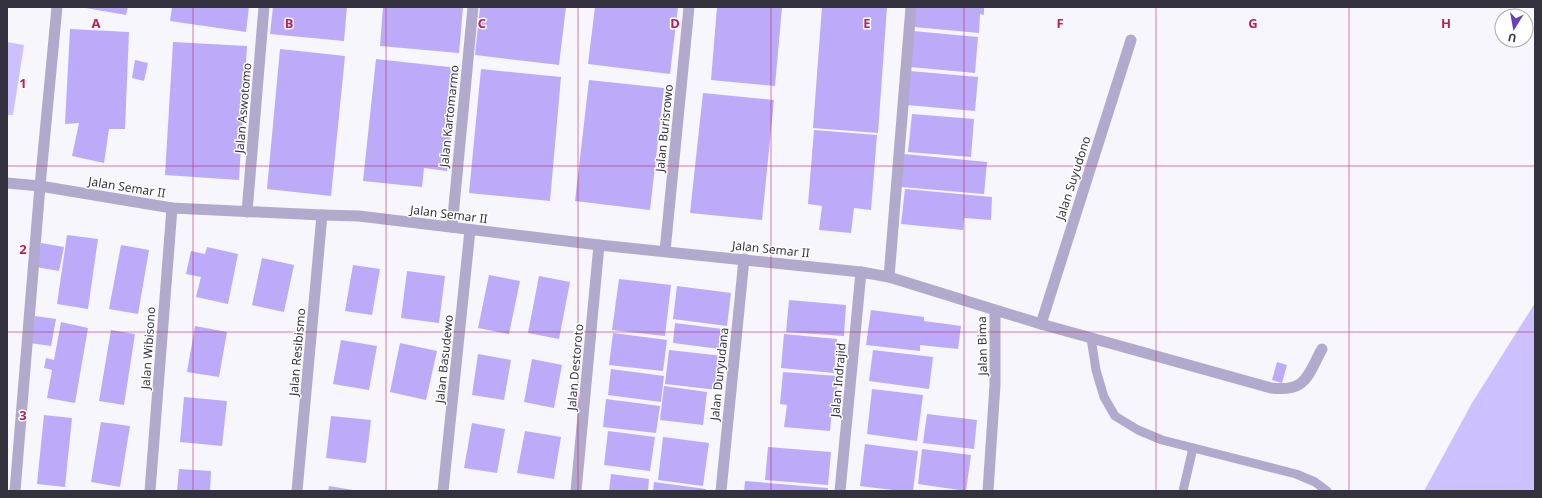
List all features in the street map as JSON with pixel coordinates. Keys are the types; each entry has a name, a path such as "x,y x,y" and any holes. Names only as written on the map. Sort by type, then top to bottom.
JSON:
{"street":[{"path":"14,491 57,7"},
{"name":"Jalan Aswotomo","path":"247,212 264,7"},
{"name":"Jalan Kartomarmo","path":"452,228 473,7"},
{"name":"Jalan Burisrowo","path":"665,251 689,7"},
{"path":"889,277 911,7"},
{"name":"Jalan Suyudono","path":"1041,324 1131,40"},
{"name":"Jalan Semar II","path":"7,182 172,208 360,216 599,245 861,272 889,277"},
{"name":"Jalan Wibisono","path":"150,491 172,208"},
{"name":"Jalan Resibismo","path":"297,491 322,215"},
{"name":"Jalan Basudewo","path":"443,491 470,230"},
{"name":"Jalan Destoroto","path":"576,491 599,245"},
{"name":"Jalan Duryudana","path":"721,491 744,259"},
{"name":"Jalan Indrajid","path":"840,491 861,272"},
{"name":"Jalan Bima","path":"889,277 995,311 995,385 988,491"},
{"path":"995,311 1271,388 1284,390 1295,388 1304,382 1322,348"}],"lane":[{"path":"1091,338 1096,370 1102,390 1115,416 1144,433 1162,440 1296,474 1315,482 1327,491"},
{"path":"1183,491 1193,448"}],"shaded area":[{"path":"7,42 24,45 13,115 7,115"},
{"path":"1535,303 1535,491 1424,491 1472,403"}],"building":[{"path":"80,7 128,7 126,15"},
{"path":"172,7 249,7 246,32 170,21"},
{"path":"273,7 347,7 344,41 270,34"},
{"path":"383,7 463,7 459,53 380,46"},
{"path":"480,7 566,7 559,65 475,55"},
{"path":"595,7 678,7 670,74 588,64"},
{"path":"717,7 782,7 775,86 711,80"},
{"path":"822,7 887,7 878,133 813,128"},
{"path":"916,7 984,7 984,15 980,14 979,33 914,27"},
{"path":"70,29 129,32 125,129 109,129 104,163 72,156 79,123 65,124"},
{"path":"913,31 978,37 975,73 910,67"},
{"path":"173,42 247,46 239,180 165,175"},
{"path":"280,49 345,56 331,196 267,189"},
{"path":"376,59 458,68 447,171 424,168 422,187 363,181"},
{"path":"135,60 148,63 144,81 132,78"},
{"path":"481,69 561,77 550,201 469,193"},
{"path":"910,71 978,77 975,111 907,105"},
{"path":"589,80 664,88 650,210 575,201"},
{"path":"703,93 774,100 762,220 690,213"},
{"path":"912,114 974,119 971,157 908,152"},
{"path":"814,130 877,135 871,210 854,208 851,233 819,230 822,206 808,204"},
{"path":"904,154 987,162 984,194 901,187"},
{"path":"905,189 992,197 991,220 964,218 963,230 901,224"},
{"path":"67,235 98,239 88,309 57,304"},
{"path":"41,243 64,247 59,271 36,267"},
{"path":"121,245 149,250 138,314 109,309"},
{"path":"207,247 238,254 228,304 196,297 201,277 186,274 191,251 205,254"},
{"path":"262,258 294,265 284,312 252,305"},
{"path":"353,265 380,269 372,315 345,311"},
{"path":"407,271 445,276 439,323 401,318"},
{"path":"489,275 520,281 509,334 478,328"},
{"path":"539,276 570,282 559,339 528,333"},
{"path":"619,279 671,285 665,336 612,330"},
{"path":"677,286 731,293 727,326 673,319"},
{"path":"789,300 846,305 844,336 786,332"},
{"path":"871,310 924,317 924,321 961,326 958,349 920,345 920,351 866,345"},
{"path":"35,316 56,319 51,346 30,343"},
{"path":"61,322 88,328 75,403 47,398 52,370 44,368 46,358 54,360"},
{"path":"675,323 723,329 720,349 673,343"},
{"path":"195,326 227,332 219,377 187,372"},
{"path":"111,330 135,334 124,405 99,401"},
{"path":"613,333 667,340 663,371 609,365"},
{"path":"784,334 837,339 834,373 781,368"},
{"path":"341,340 377,346 369,390 333,384"},
{"path":"400,343 437,351 426,400 390,392"},
{"path":"669,350 723,356 718,390 665,384"},
{"path":"873,350 933,357 929,389 869,381"},
{"path":"478,354 511,360 504,400 472,395"},
{"path":"532,359 562,365 554,408 524,402"},
{"path":"1277,362 1287,365 1282,383 1272,380"},
{"path":"611,369 664,376 661,402 608,395"},
{"path":"783,372 838,376 836,409 832,409 830,431 784,427 787,405 780,404"},
{"path":"664,386 707,392 703,425 660,420"},
{"path":"872,389 923,395 917,441 867,434"},
{"path":"184,397 227,401 222,446 180,442"},
{"path":"606,399 660,406 656,433 603,427"},
{"path":"927,414 977,420 974,449 923,443"},
{"path":"44,415 72,418 65,487 37,484"},
{"path":"331,416 371,420 366,463 326,458"},
{"path":"101,422 130,426 120,487 91,482"},
{"path":"472,423 505,429 497,473 464,468"},
{"path":"525,431 561,437 554,479 517,473"},
{"path":"608,431 655,437 650,471 604,465"},
{"path":"663,437 709,443 703,486 658,480"},
{"path":"865,444 918,451 913,491 860,486"},
{"path":"768,447 831,452 828,485 765,480"},
{"path":"922,449 971,455 966,491 918,484"},
{"path":"179,469 211,471 210,491 177,491"},
{"path":"611,474 649,479 648,491 609,491"},
{"path":"745,481 828,488 828,491 744,491"},
{"path":"654,482 706,489 706,491 653,491"},
{"path":"329,486 353,490 353,491 328,491"}]}
